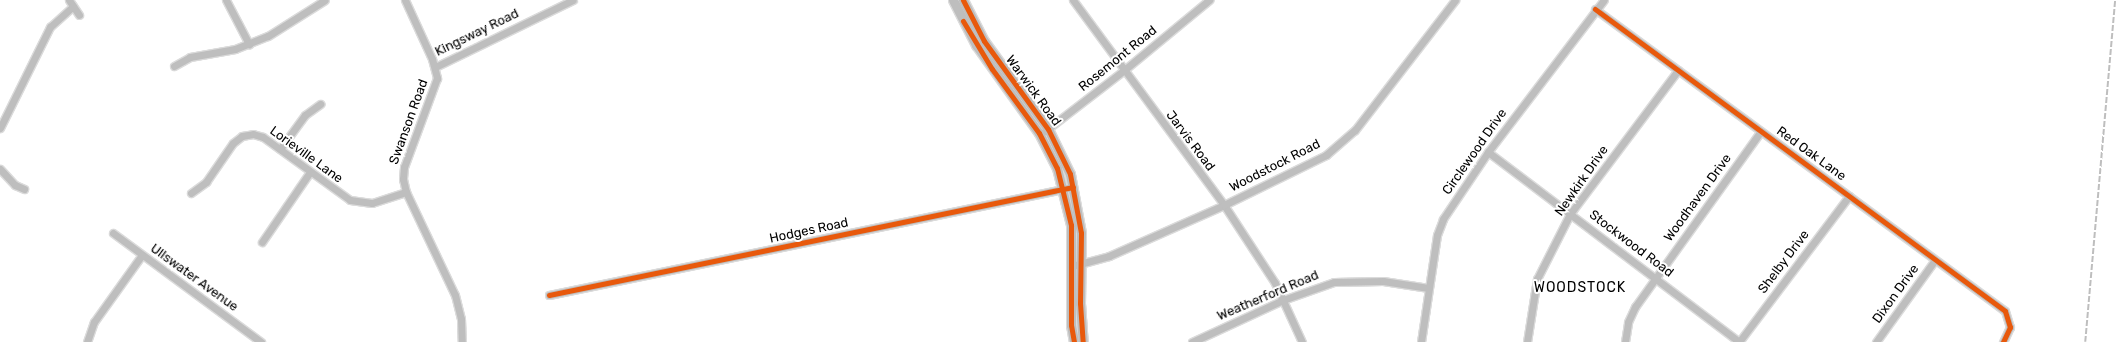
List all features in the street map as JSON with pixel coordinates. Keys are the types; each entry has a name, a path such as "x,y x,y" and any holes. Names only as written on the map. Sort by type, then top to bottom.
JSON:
{"main road":[{"name":"Warwick Road","path":"953,0 976,46 1040,134 1068,188 1081,227 1080,303 1083,342"},
{"name":"Warwick Road","path":"963,0 984,40 1048,128 1062,156 1068,188 1071,225 1071,325 1074,342"}],"street":[{"path":"226,0 249,44"},
{"path":"174,66 190,57 249,44 278,31 315,3 325,0"},
{"name":"Swanson Road","path":"405,0 435,67 436,84 403,171 406,192 455,295 460,315 462,342"},
{"name":"Kingsway Road","path":"435,67 573,0"},
{"name":"Jarvis Road","path":"1073,0 1123,71 1224,205 1275,283 1302,342"},
{"name":"Rosemont Road","path":"1040,134 1123,71 1209,0"},
{"name":"Woodstock Road","path":"1072,266 1109,256 1288,176 1326,155 1345,141 1455,0"},
{"name":"Circlewood Drive","path":"1421,342 1437,235 1443,219 1488,152 1595,9 1604,0"},
{"path":"0,128 50,27 71,3 79,15"},
{"name":"Red Oak Lane","path":"1595,9 2005,311 2009,320 2009,334 2003,342"},
{"name":"Newkirk Drive","path":"1527,342 1537,279 1570,214 1678,70"},
{"path":"280,149 305,115 320,104"},
{"name":"Woodhaven Drive","path":"1625,342 1630,317 1655,278 1761,131"},
{"name":"Lorieville Lane","path":"191,193 203,186 233,143 242,136 258,135 280,149 343,196 358,202 378,202 406,192"},
{"name":"Stockwood Road","path":"1488,152 1739,342"},
{"path":"0,169 15,185 24,189"},
{"path":"262,242 310,172"},
{"name":"Hodges Road","path":"549,295 1068,188"},
{"name":"Shelby Drive","path":"1739,342 1849,196"},
{"name":"Ullswater Avenue","path":"113,233 260,342"},
{"path":"87,342 88,334 94,322 142,255"},
{"name":"Dixon Drive","path":"1876,342 1936,260"},
{"name":"Weatherford Road","path":"1192,342 1316,286 1350,280 1383,281 1428,288"}],"railway":[{"path":"2085,342 2115,0"}],"cycle path":[{"path":"963,0 984,41 1048,129 1070,174 1081,233 1080,303 1083,342"},
{"path":"1595,9 2005,311 2010,327 2003,342"},
{"path":"963,21 992,69 1039,133 1057,168 1071,225 1071,325 1074,342"},
{"path":"549,295 1073,187"}],"district":[{"name":"WOODSTOCK","path":"1580,288"}]}
